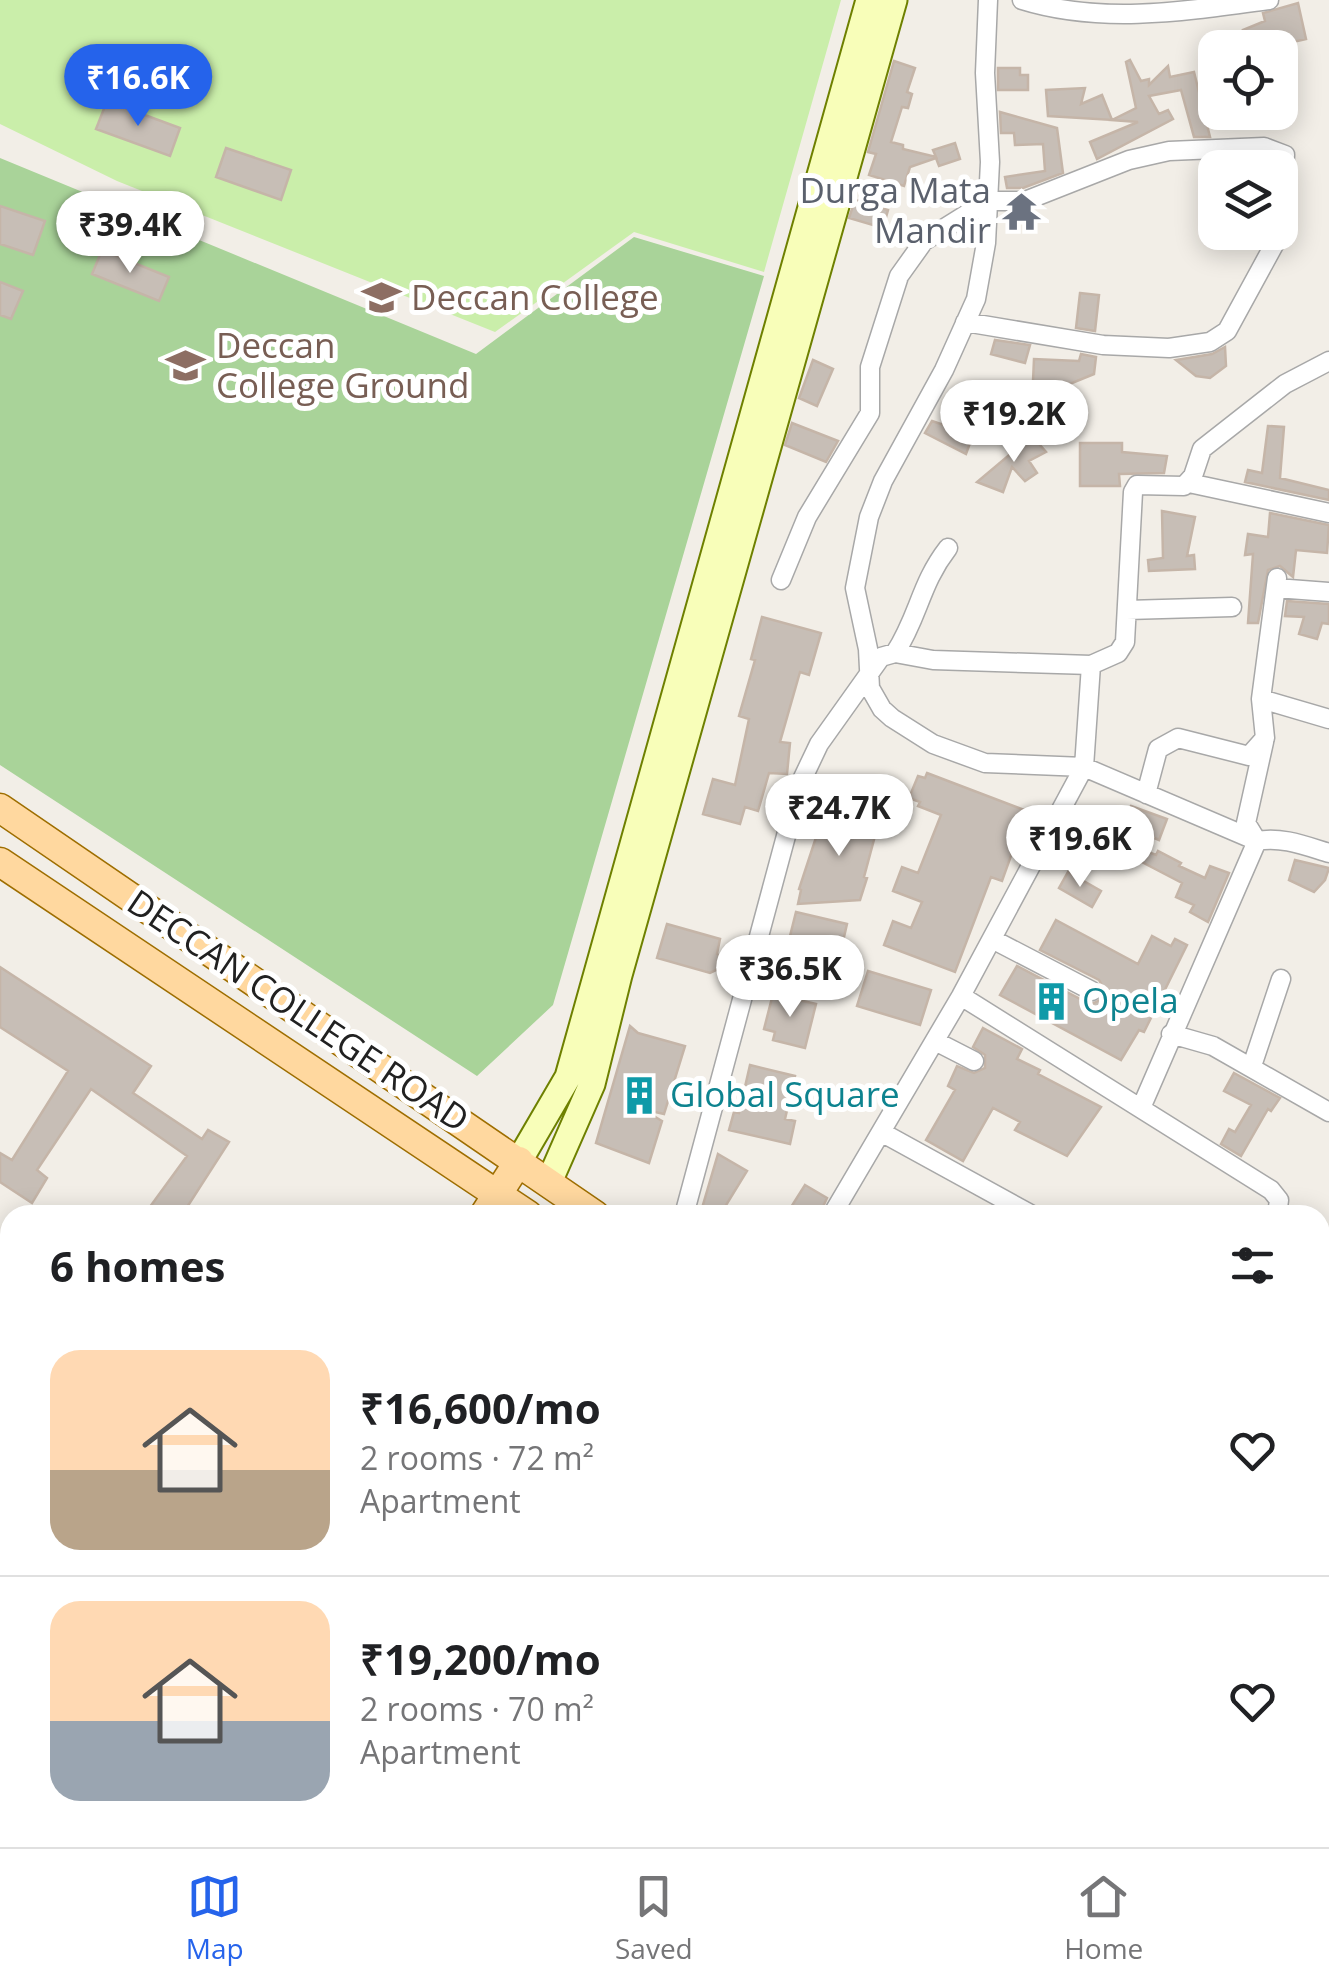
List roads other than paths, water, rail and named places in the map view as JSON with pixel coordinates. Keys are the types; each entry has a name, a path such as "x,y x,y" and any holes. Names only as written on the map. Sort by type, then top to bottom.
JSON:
{"main road":[{"name":"DECCAN COLLEGE ROAD","path":"0,808 581,1205"},
{"name":"DECCAN COLLEGE ROAD","path":"0,862 491,1204"},
{"path":"491,1204 520,1161"},
{"path":"535,1205 550,1182"}],"street":[{"path":"520,1161 568,1078 869,0"},
{"path":"550,1182 592,1084 624,956 894,0"},
{"path":"988,0 986,243 976,299 868,517 855,588 868,649 870,688 882,709 933,744 985,764 1084,767 1257,842 1267,839 1329,853"},
{"path":"1022,0 1082,13 1134,14 1269,0"},
{"path":"782,580 806,517 870,413 870,367 899,276 924,241 988,201 1025,201 1130,160 1169,150 1264,147 1285,155 1281,232 1226,331 1210,342 1168,348 1103,345 966,322"},
{"path":"687,1205 800,784 819,744 868,673 882,657 895,653 933,660 1091,665 1118,654 1125,642 1136,486 1189,483 1202,450 1285,384 1329,360"},
{"path":"1189,483 1329,513"},
{"path":"895,653 916,616 929,572 948,548"},
{"path":"1257,842 1246,823 1264,738 1262,699 1276,583 1329,592"},
{"path":"1126,610 1232,607"},
{"path":"838,1205 961,996 1084,767 1091,665"},
{"path":"1262,699 1329,719"},
{"path":"1146,794 1158,749 1178,738 1249,756 1264,738"},
{"path":"1141,1108 1257,842"},
{"path":"992,939 1092,991"},
{"path":"1252,1066 1281,979"},
{"path":"961,996 1271,1190 1279,1205"},
{"path":"1171,1034 1213,1046 1329,1112"},
{"path":"936,1040 974,1061"},
{"path":"882,1132 1014,1205"}],"place":[{"name":"Durga Mata Mandir","path":"1021,211"},
{"name":"Deccan College","path":"381,298"},
{"name":"Deccan College Ground","path":"186,366"},
{"name":"Opela","path":"1052,1001"},
{"name":"Global Square","path":"640,1095"}]}
